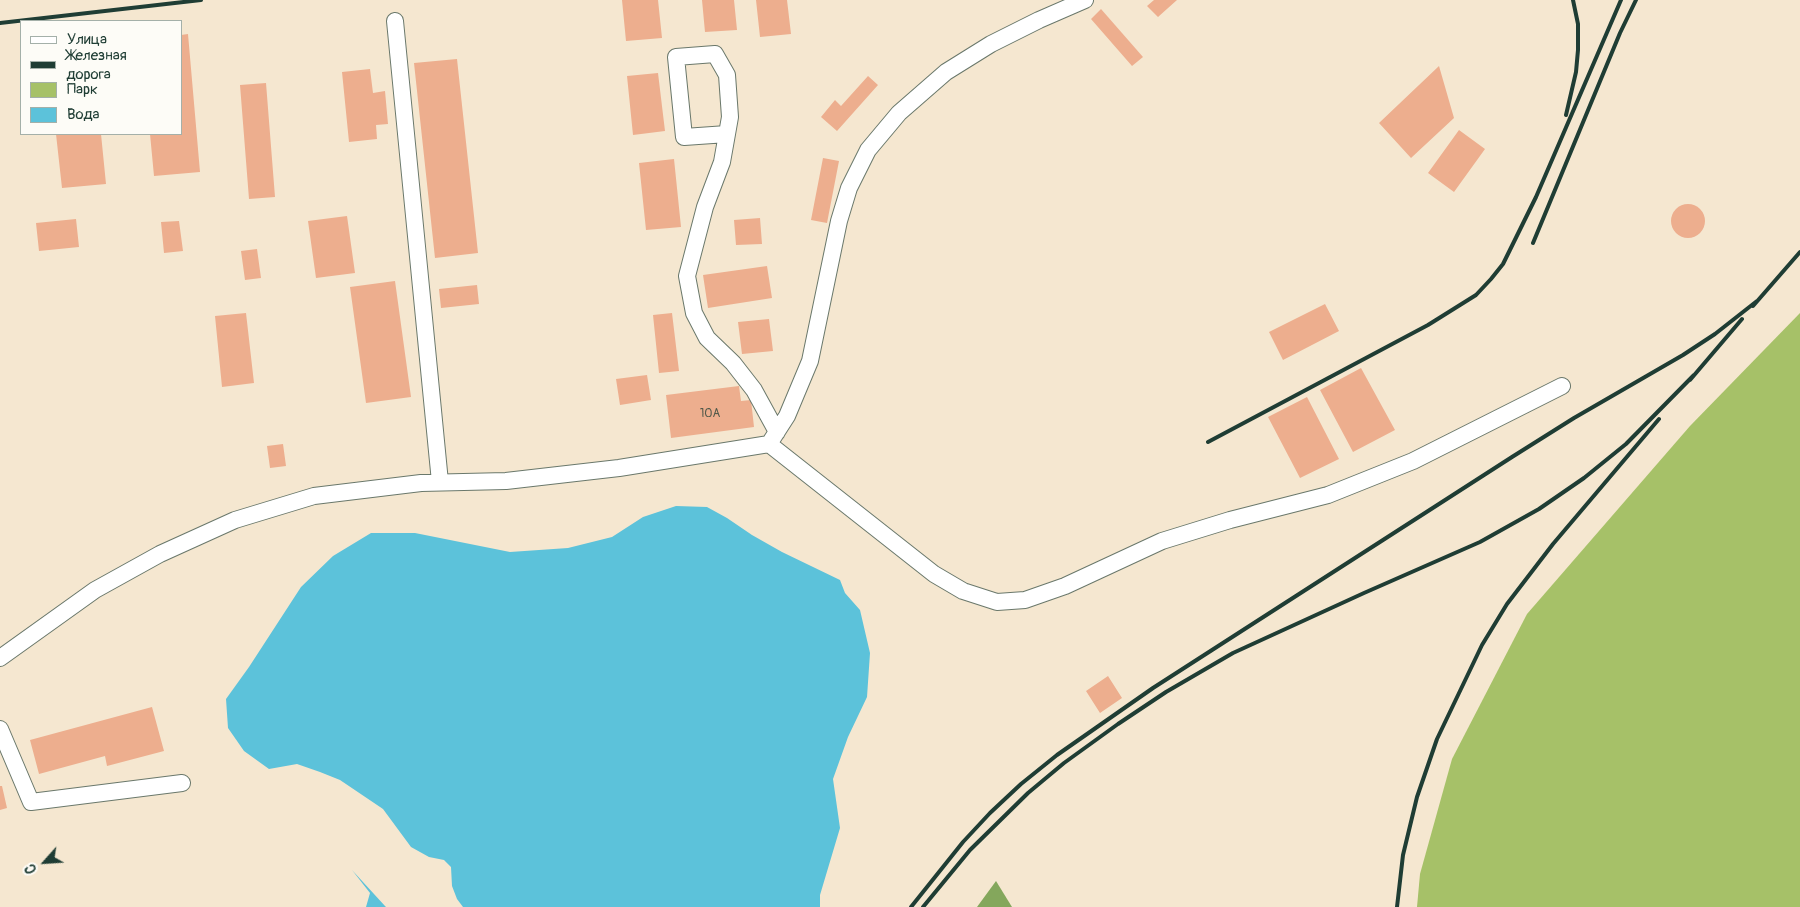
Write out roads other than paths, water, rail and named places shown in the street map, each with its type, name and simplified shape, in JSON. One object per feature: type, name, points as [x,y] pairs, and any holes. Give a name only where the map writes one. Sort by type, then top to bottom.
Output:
[{"type":"street","points":[[0,658],[96,590],[160,554],[235,520],[314,496],[421,482],[506,481],[590,472],[773,438],[787,416],[810,361],[839,221],[857,168],[868,150],[898,113],[946,72],[991,44],[1039,20],[1086,0]]},
{"type":"street","points":[[395,21],[440,482]]},
{"type":"street","points":[[727,134],[684,138],[676,57],[715,54],[727,75],[730,117],[727,134],[722,162],[705,207],[688,276],[694,313],[707,338],[733,363],[754,390],[773,438],[934,574],[964,590],[997,602],[1025,600],[1065,586],[1162,541],[1230,520],[1328,494],[1412,461],[1562,386]]},
{"type":"street","points":[[0,729],[31,802],[182,784]]},
{"type":"water","points":[[676,506],[707,507],[782,552],[840,580],[845,593],[860,610],[870,653],[867,697],[848,737],[833,779],[840,828],[820,895],[820,907],[463,907],[457,899],[452,886],[451,867],[444,860],[429,857],[411,847],[383,809],[340,780],[320,772],[297,764],[269,769],[244,751],[228,728],[226,699],[301,587],[333,556],[371,533],[415,533],[510,552],[568,548],[612,537],[643,517]]},
{"type":"water","points":[[352,870],[386,907],[366,907],[370,893]]},
{"type":"railway","points":[[26,20],[201,0]]},
{"type":"railway","points":[[1566,115],[1576,72],[1578,50],[1578,24],[1573,0]]},
{"type":"railway","points":[[1208,442],[1428,325],[1476,295],[1491,279],[1503,264],[1536,197],[1621,0]]},
{"type":"railway","points":[[1533,243],[1620,33],[1636,0]]},
{"type":"railway","points":[[0,23],[20,21]]},
{"type":"railway","points":[[1753,306],[1800,252]]},
{"type":"railway","points":[[911,907],[963,842],[990,813],[1021,784],[1057,755],[1153,688],[1512,457],[1574,418],[1683,355],[1715,334],[1757,301]]},
{"type":"railway","points":[[1690,380],[1742,319]]},
{"type":"railway","points":[[923,907],[970,850],[1028,793],[1064,763],[1118,724],[1166,692],[1233,653],[1480,542],[1539,509],[1584,478],[1626,444],[1694,375]]},
{"type":"railway","points":[[1397,907],[1403,855],[1417,797],[1437,739],[1482,645],[1507,604],[1553,544],[1659,419]]}]
